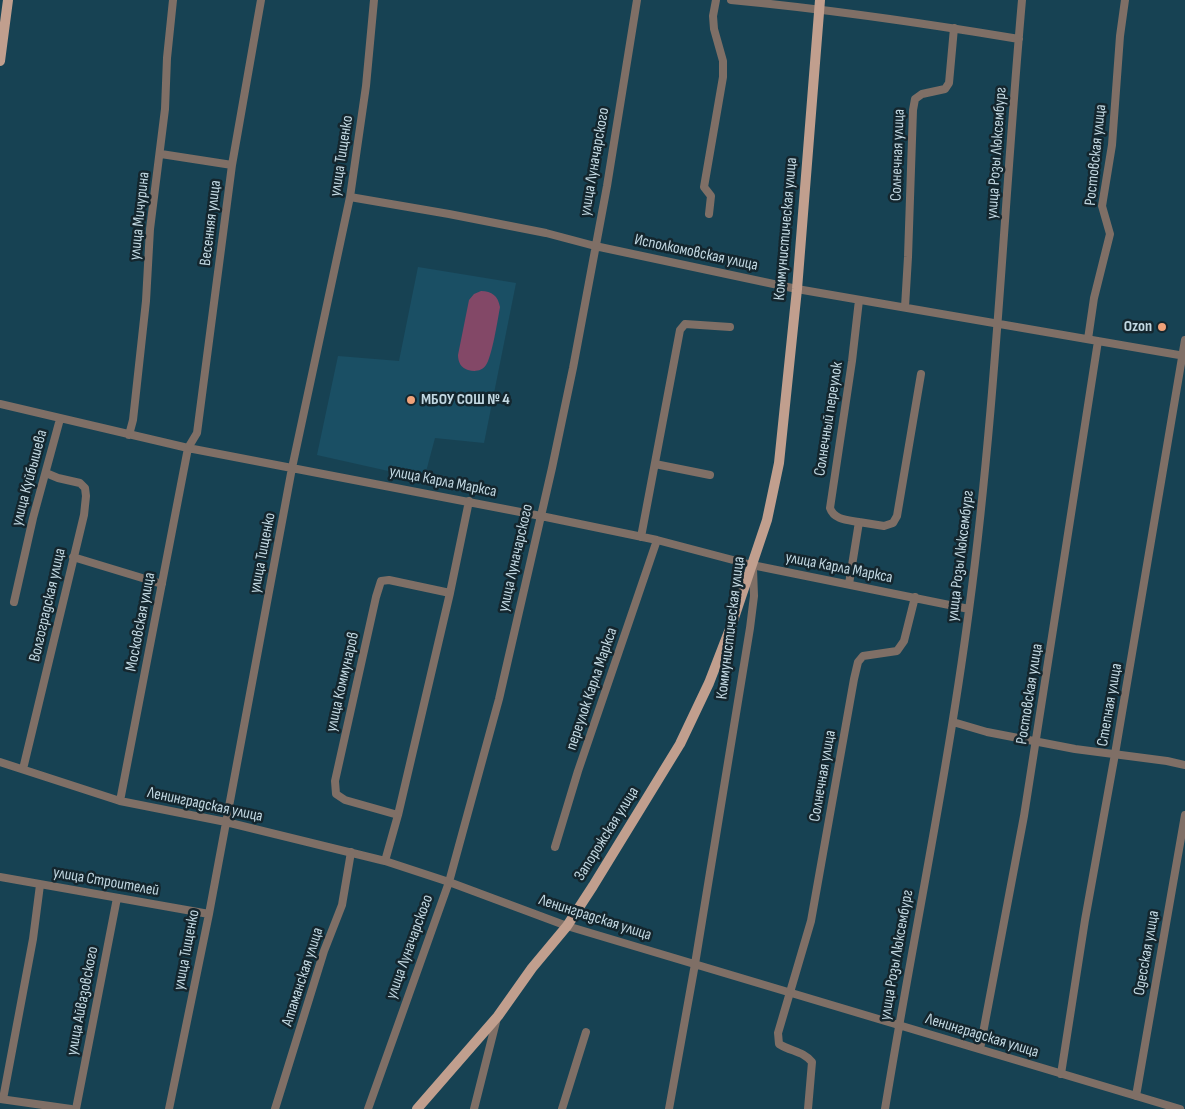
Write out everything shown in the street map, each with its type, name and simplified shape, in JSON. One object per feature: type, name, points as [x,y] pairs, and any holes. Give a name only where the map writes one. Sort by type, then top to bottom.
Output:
[{"type":"main road","points":[[0,62],[8,0]]},
{"type":"main road","name":"Коммунистическая улица","points":[[752,565],[767,520],[780,463],[797,289],[819,5]]},
{"type":"main road","name":"Запорожская улица","points":[[498,1016],[532,968],[567,926],[680,744],[709,683],[752,565]]},
{"type":"main road","points":[[417,1109],[498,1016]]},
{"type":"street","name":"улица Мичурина","points":[[130,434],[144,311],[150,229],[161,154],[173,0]]},
{"type":"street","name":"Весенняя улица","points":[[188,448],[197,434],[232,165],[261,0]]},
{"type":"street","name":"улица Тищенко","points":[[169,1109],[226,822],[292,468],[350,197],[366,86],[374,0]]},
{"type":"street","name":"улица Луначарского","points":[[368,1109],[449,882],[499,699],[573,368],[607,186],[637,0]]},
{"type":"street","points":[[708,214],[711,196],[704,186],[723,78],[723,61],[714,29],[713,16],[716,0]]},
{"type":"street","points":[[732,0],[819,5],[1019,39]]},
{"type":"street","name":"улица Розы Люксембург","points":[[885,1109],[898,1025],[953,722],[969,609],[991,407],[1022,0]]},
{"type":"street","name":"Ростовская улица","points":[[1088,339],[1094,298],[1110,234],[1102,206],[1112,145],[1120,36],[1125,0]]},
{"type":"street","name":"Солнечная улица","points":[[905,307],[913,110],[915,99],[922,94],[945,89],[949,83],[954,28]]},
{"type":"street","points":[[161,154],[232,165]]},
{"type":"street","name":"Исполкомовская улица","points":[[350,197],[546,233],[595,246],[797,289],[1184,356]]},
{"type":"street","name":"Солнечный переулок","points":[[859,300],[830,508],[832,514],[837,517],[859,522]]},
{"type":"street","points":[[641,537],[680,330],[685,324],[730,327]]},
{"type":"street","name":"Степная улица","points":[[1062,1074],[1085,920],[1184,356],[1185,340]]},
{"type":"street","name":"Ростовская улица","points":[[980,1049],[1010,895],[1036,741],[1098,341]]},
{"type":"street","points":[[849,584],[859,522],[884,526],[892,523],[897,516],[920,374]]},
{"type":"street","name":"улица Карла Маркса","points":[[0,404],[188,448],[469,501],[657,540],[752,565],[969,609]]},
{"type":"street","name":"улица Куйбышева","points":[[14,602],[33,518],[60,419]]},
{"type":"street","name":"Московская улица","points":[[120,801],[188,448]]},
{"type":"street","points":[[655,464],[710,475]]},
{"type":"street","name":"Волгоградская улица","points":[[23,769],[84,515],[86,496],[85,488],[80,483],[58,478],[46,472]]},
{"type":"street","points":[[385,861],[398,815],[450,593],[469,501]]},
{"type":"street","name":"переулок Карла Маркса","points":[[555,847],[578,771],[657,540]]},
{"type":"street","points":[[74,557],[162,584]]},
{"type":"street","name":"Коммунистическая улица","points":[[669,1109],[695,964],[750,628],[754,596],[752,565]]},
{"type":"street","name":"улица Коммунаров","points":[[398,815],[345,800],[336,794],[335,788],[376,597],[381,581],[389,580],[450,593]]},
{"type":"street","name":"Солнечная улица","points":[[808,1109],[812,1062],[806,1055],[788,1050],[779,1044],[778,1033],[811,921],[858,662],[863,656],[896,651],[904,641],[915,597]]},
{"type":"street","points":[[953,722],[986,732],[1075,749],[1185,765]]},
{"type":"street","name":"Ленинградская улица","points":[[0,762],[120,801],[226,822],[385,861],[449,882],[567,926],[790,991],[1180,1109]]},
{"type":"street","name":"Одесская улица","points":[[1136,1096],[1185,815]]},
{"type":"street","name":"Атаманская улица","points":[[275,1109],[324,951],[342,906],[352,852]]},
{"type":"street","name":"улица Строителей","points":[[0,877],[208,914]]},
{"type":"street","points":[[40,885],[32,939],[2,1099],[71,1109]]},
{"type":"street","name":"улица Айвазовского","points":[[76,1109],[118,898]]},
{"type":"street","name":"Запорожская улица","points":[[474,1109],[498,1016]]},
{"type":"street","points":[[562,1109],[586,1032]]},
{"type":"shaded area","name":"МБОУ СОШ № 4","points":[[418,267],[516,283],[484,443],[435,438],[424,479],[317,455],[338,356],[399,361]]},
{"type":"shaded area","points":[[481,291],[494,295],[500,307],[488,361],[482,369],[473,371],[462,366],[458,355],[469,300],[474,294]]},
{"type":"place","name":"Ozon","points":[[1162,327]]},
{"type":"place","name":"МБОУ СОШ № 4","points":[[411,400]]}]
